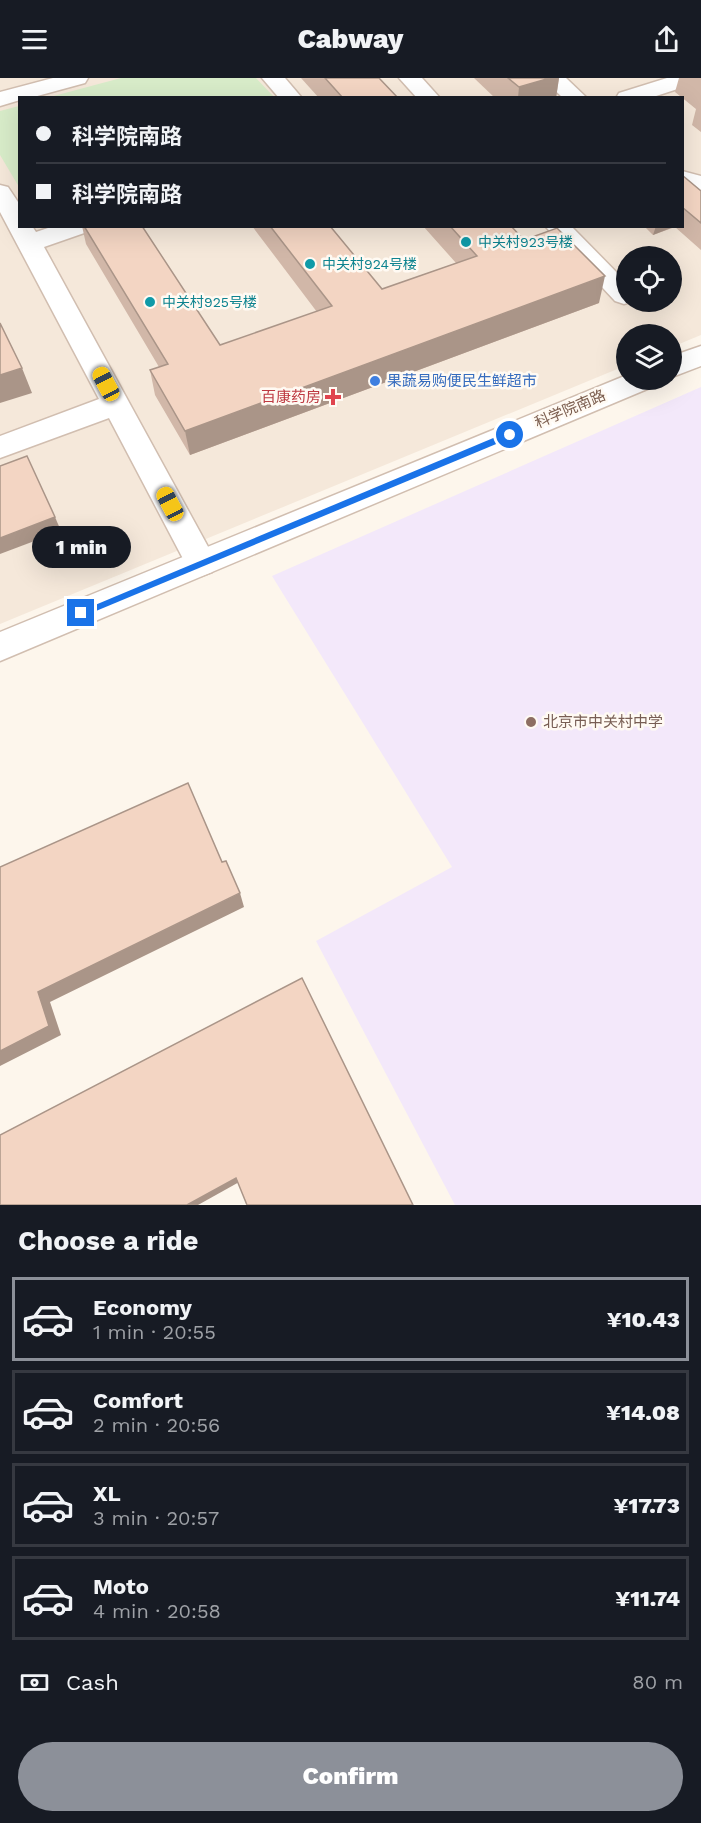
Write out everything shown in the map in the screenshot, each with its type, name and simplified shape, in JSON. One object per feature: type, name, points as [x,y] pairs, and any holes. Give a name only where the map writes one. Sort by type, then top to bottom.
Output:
[{"type":"street","points":[[0,99],[77,78]]},
{"type":"street","points":[[273,78],[289,96]]},
{"type":"street","points":[[410,78],[427,96]]},
{"type":"street","points":[[553,78],[574,96]]},
{"type":"street","points":[[633,96],[688,78]]},
{"type":"street","points":[[684,179],[701,183]]},
{"type":"street","points":[[0,192],[18,223]]},
{"type":"street","points":[[62,228],[23,232],[201,563]]},
{"type":"street","points":[[559,228],[616,288]]},
{"type":"street","points":[[682,363],[701,355]]},
{"type":"street","name":"科学院南路","points":[[0,647],[618,390]]},
{"type":"street","points":[[0,447],[116,404]]},
{"type":"shaded area","points":[[0,78],[701,78],[701,335],[682,343],[682,324],[616,324],[616,370],[0,624]]},
{"type":"shaded area","name":"北京市中关村中学","points":[[701,387],[701,1205],[455,1205],[316,941],[452,867],[272,576]]},
{"type":"green space","points":[[121,78],[256,78],[273,96],[54,96]]},
{"type":"green space","points":[[18,106],[18,185],[0,155],[0,111]]},
{"type":"building","points":[[325,78],[379,78],[396,96],[341,96]]},
{"type":"building","points":[[508,78],[550,78],[519,87]]},
{"type":"building","points":[[684,177],[701,191],[701,223],[684,209]]},
{"type":"building","points":[[85,228],[143,228],[220,345],[332,306],[272,228],[332,228],[382,289],[477,256],[452,228],[513,228],[524,240],[557,228],[605,276],[185,431],[150,370],[168,364]]},
{"type":"building","points":[[0,323],[22,368],[0,375]]},
{"type":"building","points":[[27,456],[55,517],[0,538],[0,466]]},
{"type":"building","points":[[188,783],[222,862],[226,861],[240,893],[38,992],[49,1026],[0,1051],[0,867]]},
{"type":"building","points":[[302,978],[413,1205],[247,1205],[236,1178],[187,1205],[0,1205],[0,1135]]},
{"type":"place","name":"中关村923号楼","points":[[466,242]]},
{"type":"place","name":"中关村924号楼","points":[[310,264]]},
{"type":"place","name":"中关村925号楼","points":[[150,302]]},
{"type":"place","name":"果蔬易购便民生鲜超市","points":[[375,381]]},
{"type":"place","name":"百康药房","points":[[333,397]]},
{"type":"place","name":"北京市中关村中学","points":[[531,722]]},
{"type":"route","points":[[81,613],[510,435]]}]
